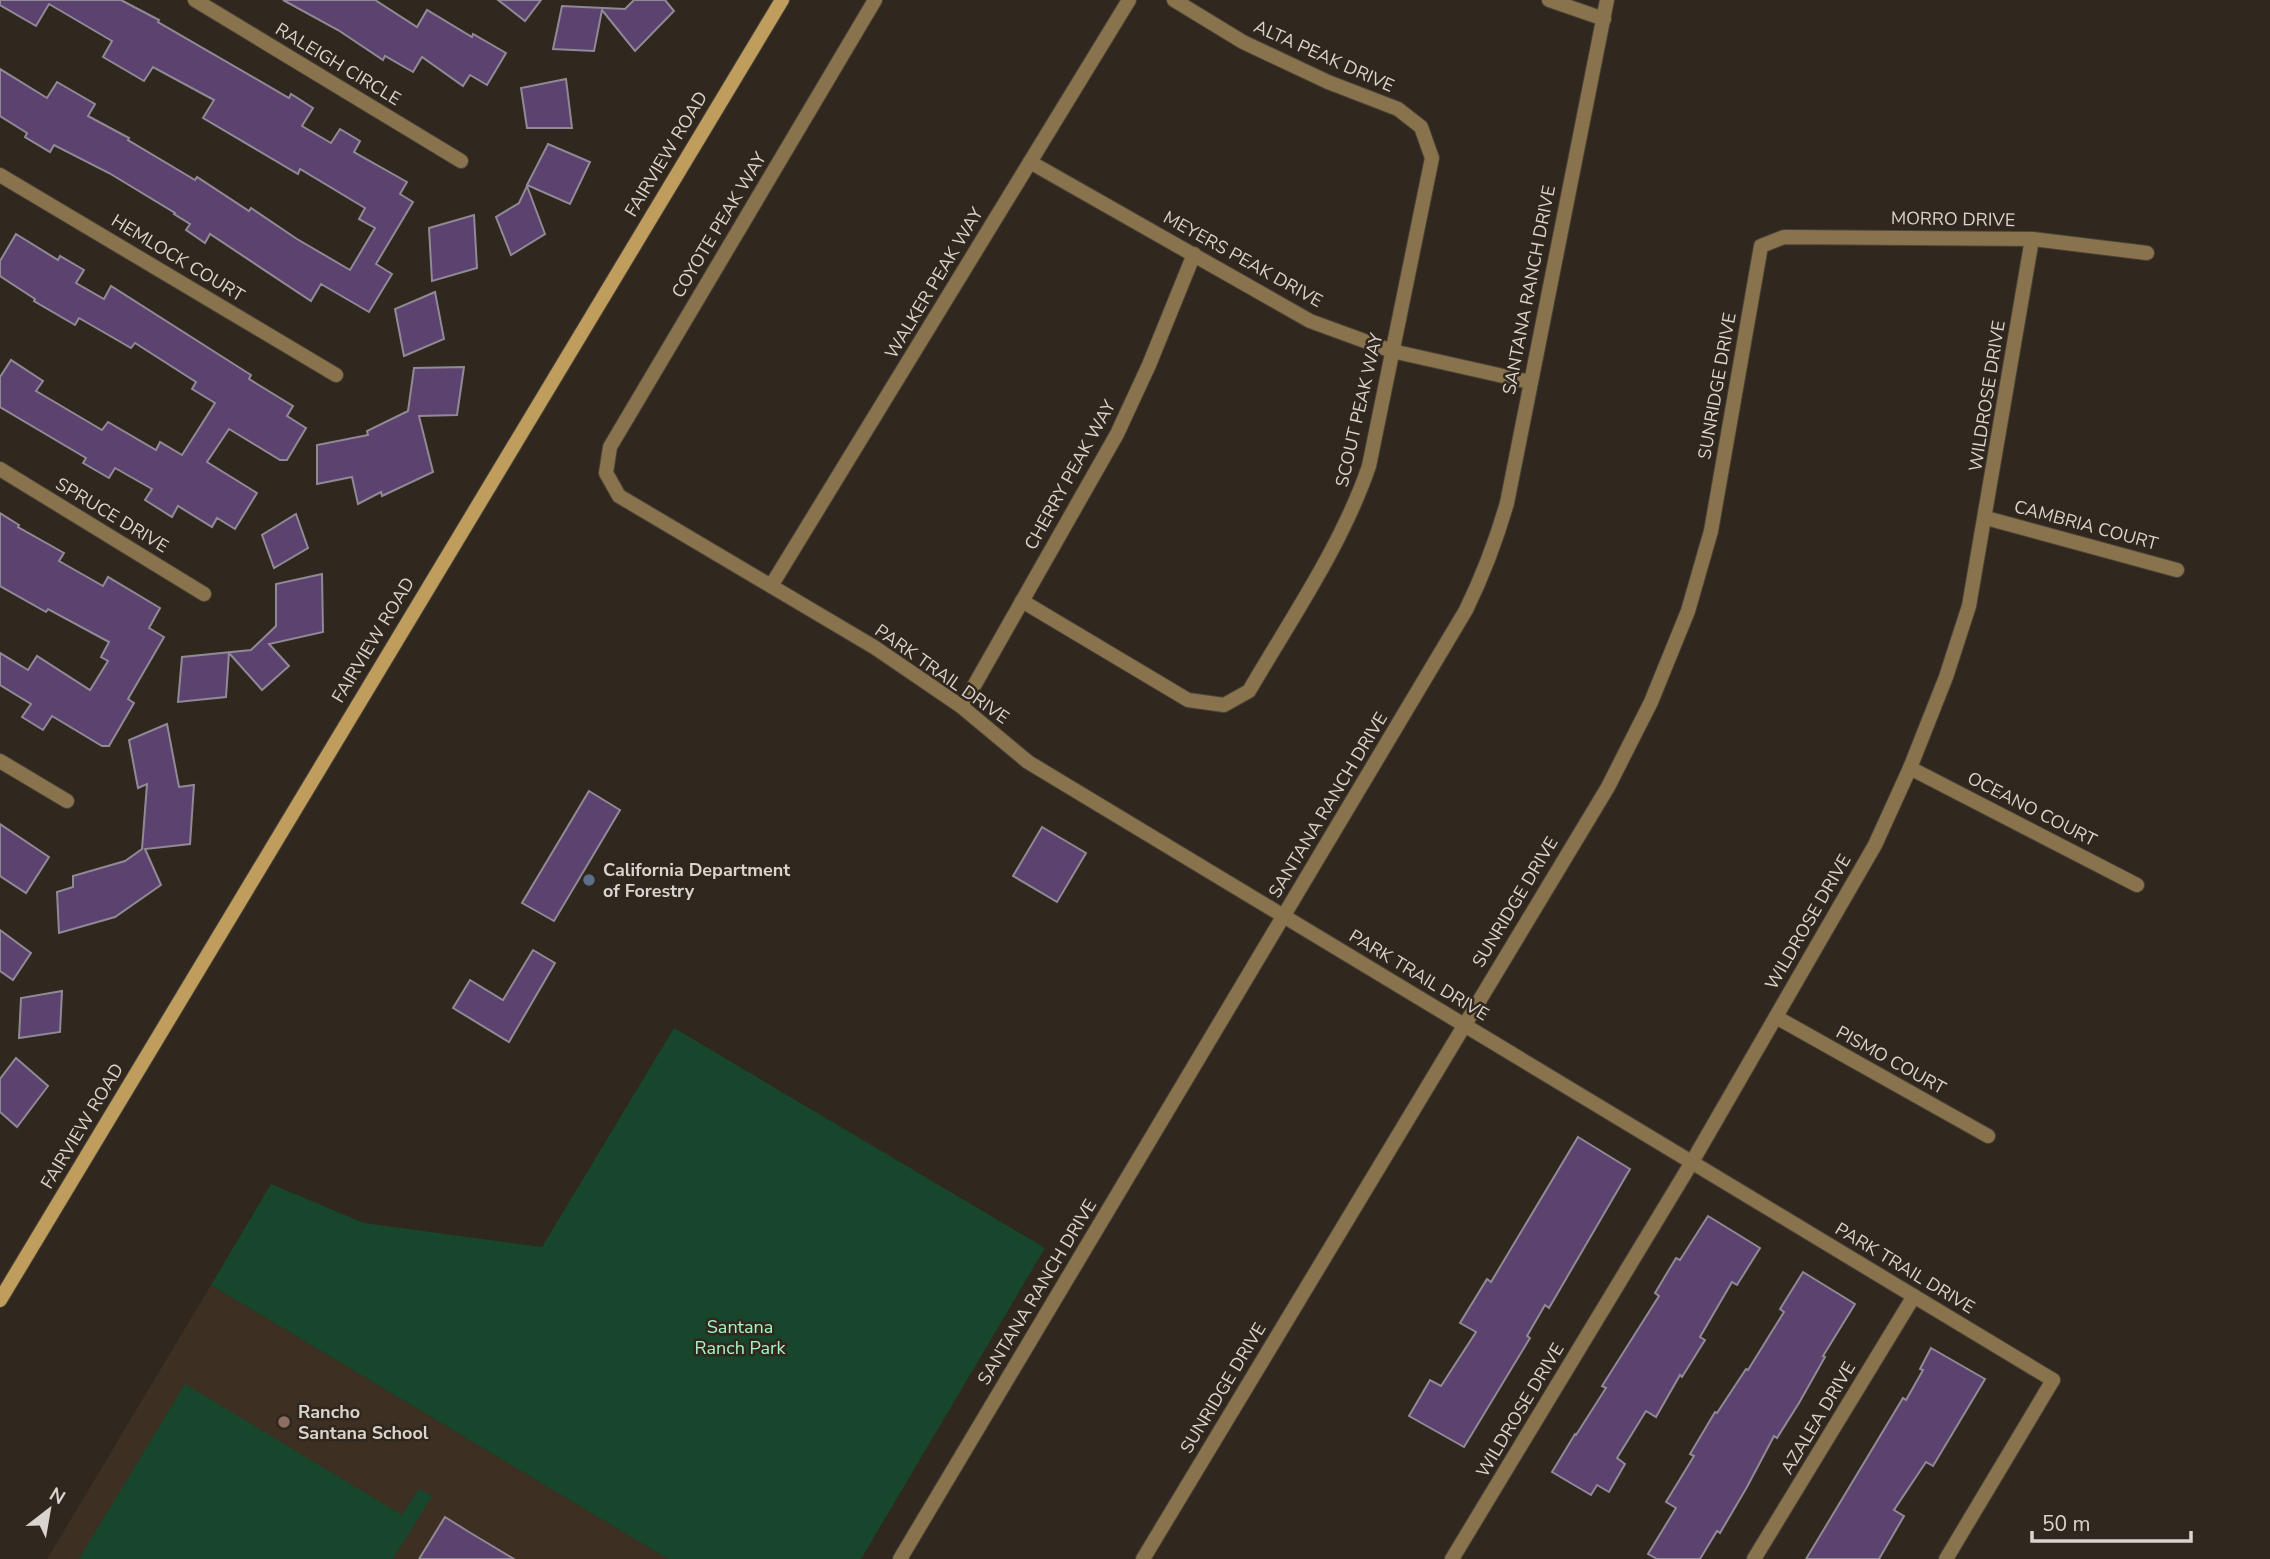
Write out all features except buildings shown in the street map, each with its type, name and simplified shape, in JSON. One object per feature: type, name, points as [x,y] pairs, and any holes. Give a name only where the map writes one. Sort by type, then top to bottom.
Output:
[{"type":"main road","name":"FAIRVIEW ROAD","points":[[0,1300],[782,0]]},
{"type":"street","name":"RALEIGH CIRCLE","points":[[195,0],[461,161]]},
{"type":"street","name":"COYOTE PEAK WAY","points":[[606,473],[610,447],[875,0]]},
{"type":"street","name":"WALKER PEAK WAY","points":[[771,586],[1129,0]]},
{"type":"street","name":"ALTA PEAK DRIVE","points":[[1174,0],[1243,42],[1328,82],[1398,109],[1421,127]]},
{"type":"street","points":[[1549,0],[1604,19]]},
{"type":"street","name":"SANTANA RANCH DRIVE","points":[[900,1559],[1285,916],[1480,582],[1496,543],[1507,503],[1607,0]]},
{"type":"street","name":"SCOUT PEAK WAY","points":[[1022,601],[1188,700],[1224,705],[1249,691],[1357,501],[1369,466],[1433,158],[1421,127]]},
{"type":"street","name":"MEYERS PEAK DRIVE","points":[[1030,162],[1310,321],[1392,351],[1530,382]]},
{"type":"street","name":"HEMLOCK COURT","points":[[0,174],[336,375]]},
{"type":"street","name":"MORRO DRIVE","points":[[1761,246],[1784,237],[2032,239],[2147,253]]},
{"type":"street","name":"WILDROSE DRIVE","points":[[1452,1559],[1692,1162],[1776,1017],[1875,845],[1910,768],[1946,677],[1969,606],[2032,239]]},
{"type":"street","name":"SUNRIDGE DRIVE","points":[[1143,1559],[1608,787],[1651,702],[1688,611],[1712,531],[1761,246]]},
{"type":"street","name":"CHERRY PEAK WAY","points":[[962,707],[1116,434],[1149,365],[1194,254]]},
{"type":"street","name":"SPRUCE DRIVE","points":[[0,469],[204,594]]},
{"type":"street","name":"PARK TRAIL DRIVE","points":[[606,473],[619,496],[874,647],[962,707],[1028,762],[2053,1380],[1946,1559]]},
{"type":"street","name":"CAMBRIA COURT","points":[[1986,518],[2177,570]]},
{"type":"street","points":[[0,761],[67,801]]},
{"type":"street","name":"OCEANO COURT","points":[[1910,768],[2137,885]]},
{"type":"street","name":"PISMO COURT","points":[[1776,1017],[1988,1136]]},
{"type":"street","name":"AZALEA DRIVE","points":[[1755,1559],[1914,1296]]},
{"type":"shaded area","name":"Rancho Santana School","points":[[211,1285],[668,1559],[47,1559]]},
{"type":"green space","name":"Santana Ranch Park","points":[[674,1028],[1045,1248],[861,1559],[668,1559],[211,1285],[271,1184],[364,1223],[542,1247]]},
{"type":"green space","points":[[185,1384],[402,1515],[419,1489],[432,1496],[393,1559],[79,1559]]},
{"type":"place","name":"California Department of Forestry","points":[[589,880]]},
{"type":"place","name":"Rancho Santana School","points":[[284,1422]]}]
